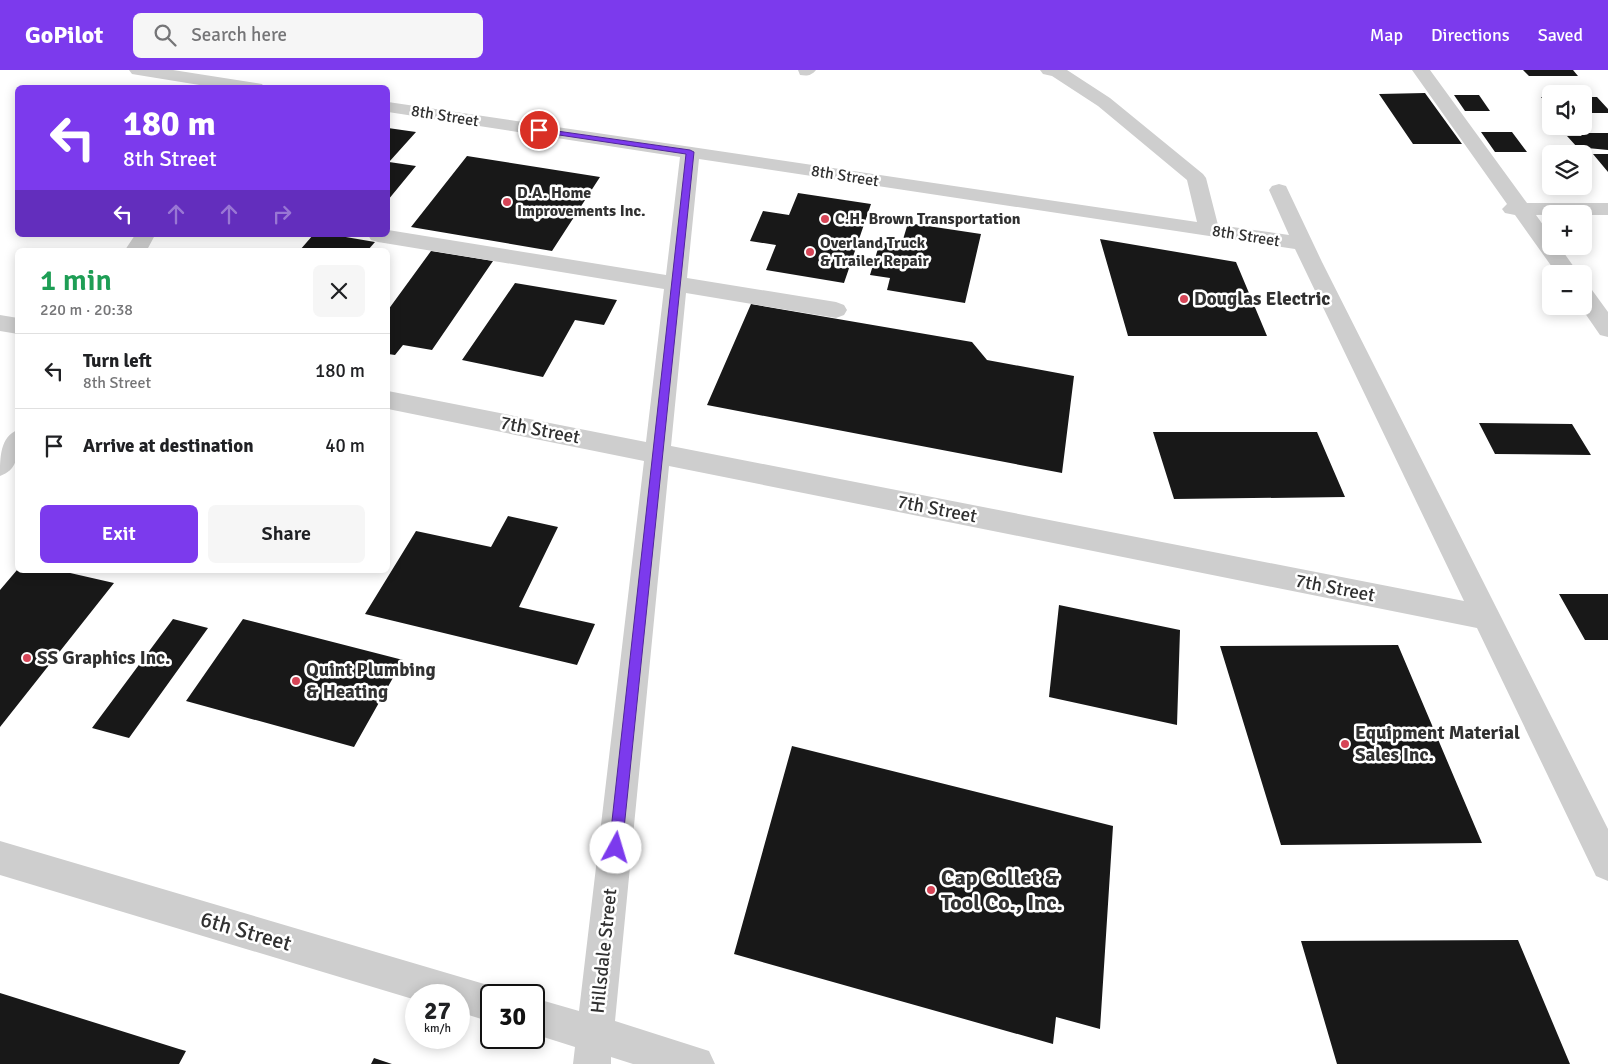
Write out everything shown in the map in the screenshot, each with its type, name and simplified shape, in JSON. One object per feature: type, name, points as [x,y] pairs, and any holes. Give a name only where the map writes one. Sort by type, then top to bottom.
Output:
[{"type":"street","points":[[138,70],[231,85]]},
{"type":"street","points":[[1049,70],[1058,72],[1104,102],[1196,178],[1209,230]]},
{"type":"street","points":[[1421,70],[1517,209],[1561,265]]},
{"type":"street","name":"8th Street","points":[[390,107],[1303,244]]},
{"type":"street","name":"Hillsdale Street","points":[[594,1049],[690,152]]},
{"type":"street","points":[[1279,190],[1303,244],[1608,864]]},
{"type":"street","points":[[1517,209],[1608,209]]},
{"type":"street","points":[[137,248],[144,237]]},
{"type":"street","points":[[390,237],[836,310]]},
{"type":"street","points":[[1592,306],[1608,329]]},
{"type":"street","points":[[0,323],[15,326]]},
{"type":"street","name":"7th Street","points":[[390,400],[1487,618]]},
{"type":"street","points":[[0,466],[15,444]]},
{"type":"street","name":"6th Street","points":[[0,858],[480,1001]]},
{"type":"street","points":[[545,1022],[594,1049],[696,1064]]},
{"type":"building","points":[[1523,70],[1573,70],[1578,76],[1529,76]]},
{"type":"building","points":[[1425,93],[1462,144],[1413,144],[1379,94]]},
{"type":"building","points":[[1454,95],[1479,95],[1490,111],[1465,111]]},
{"type":"building","points":[[1592,97],[1597,97],[1608,109],[1608,113],[1592,113]]},
{"type":"building","points":[[390,128],[416,132],[390,161]]},
{"type":"building","points":[[1481,132],[1512,132],[1527,152],[1495,152]]},
{"type":"building","points":[[1592,133],[1608,133],[1608,150],[1592,148],[1592,145],[1575,145],[1567,136],[1592,135]]},
{"type":"building","points":[[1593,154],[1608,154],[1608,172]]},
{"type":"building","name":"D.A. Home Improvements Inc.","points":[[467,156],[600,177],[552,251],[411,227]]},
{"type":"building","points":[[390,162],[416,166],[390,198]]},
{"type":"building","points":[[798,193],[871,204],[844,283],[766,270],[776,245],[750,241],[763,211],[789,215]]},
{"type":"building","points":[[908,223],[981,234],[965,303],[887,290],[890,278],[870,275],[880,242],[901,246]]},
{"type":"building","points":[[311,237],[346,237],[375,242],[370,248],[302,248]]},
{"type":"building","name":"Douglas Electric","points":[[1100,239],[1236,262],[1267,336],[1128,336]]},
{"type":"building","points":[[431,251],[493,261],[432,350],[403,345],[395,355],[390,354],[390,307]]},
{"type":"building","points":[[515,283],[617,300],[604,325],[575,320],[543,377],[462,360]]},
{"type":"building","points":[[751,304],[972,342],[987,360],[1074,376],[1062,473],[707,405]]},
{"type":"building","points":[[1479,423],[1572,424],[1591,455],[1495,454]]},
{"type":"building","points":[[1153,432],[1317,432],[1345,497],[1174,499]]},
{"type":"building","points":[[508,516],[558,527],[519,607],[595,624],[577,665],[365,614],[416,531],[491,547]]},
{"type":"building","name":"SS Graphics Inc.","points":[[15,572],[70,573],[114,583],[0,727],[0,590]]},
{"type":"building","points":[[1559,594],[1608,594],[1608,640],[1585,640]]},
{"type":"building","points":[[1059,605],[1180,630],[1177,725],[1049,697]]},
{"type":"building","points":[[173,619],[208,628],[129,738],[92,728]]},
{"type":"building","name":"Quint Plumbing & Heating","points":[[243,619],[403,660],[354,747],[186,701]]},
{"type":"building","name":"Equipment Material Sales Inc.","points":[[1398,645],[1482,843],[1281,845],[1220,646]]},
{"type":"building","name":"Cap Collet & Tool Co., Inc.","points":[[792,746],[1113,826],[1100,1029],[1056,1017],[1053,1044],[734,954]]},
{"type":"building","points":[[1518,940],[1570,1064],[1337,1064],[1301,941]]},
{"type":"building","points":[[0,993],[186,1051],[179,1064],[0,1064]]},
{"type":"building","points":[[374,1058],[392,1064],[371,1064]]},
{"type":"place","name":"D.A. Home Improvements Inc.","points":[[507,202]]},
{"type":"place","name":"C.H. Brown Transportation","points":[[825,219]]},
{"type":"place","name":"Overland Truck & Trailer Repair","points":[[810,252]]},
{"type":"place","name":"Douglas Electric","points":[[1184,299]]},
{"type":"place","name":"SS Graphics Inc.","points":[[27,658]]},
{"type":"place","name":"Quint Plumbing & Heating","points":[[296,681]]},
{"type":"place","name":"Equipment Material Sales Inc.","points":[[1345,744]]},
{"type":"place","name":"Cap Collet & Tool Co., Inc.","points":[[931,890]]},
{"type":"route","points":[[539,130],[690,152],[616,848]]}]
